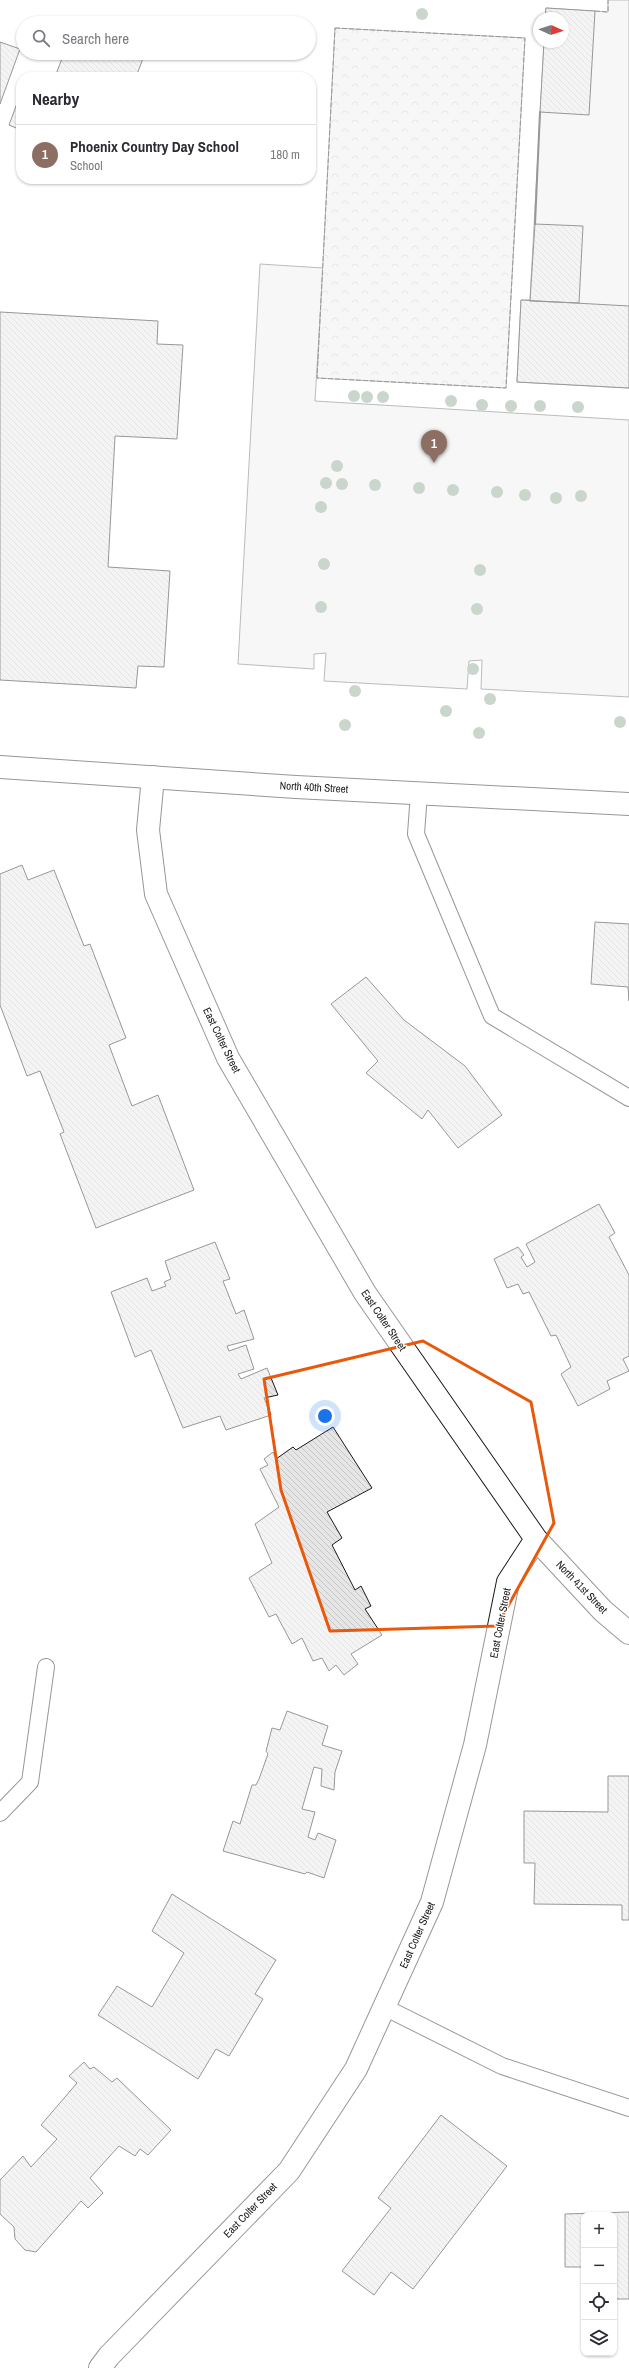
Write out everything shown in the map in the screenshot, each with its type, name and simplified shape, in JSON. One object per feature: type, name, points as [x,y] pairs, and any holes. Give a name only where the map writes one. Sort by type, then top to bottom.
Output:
[{"type":"street","name":"North 40th Street","points":[[0,767],[418,793],[629,804]]},
{"type":"street","name":"East Colter Street","points":[[100,2368],[108,2356],[289,2171],[356,2069],[432,1902],[476,1745],[508,1582],[536,1539],[365,1293],[228,1058],[156,894],[148,830],[153,777]]},
{"type":"street","name":"North 41st Street","points":[[536,1539],[603,1611],[629,1633]]},
{"type":"lane","points":[[418,793],[416,834],[492,1016],[629,1098]]},
{"type":"lane","points":[[0,1813],[30,1782],[46,1667]]},
{"type":"lane","points":[[384,2007],[502,2066],[629,2108]]},
{"type":"highlighted area","points":[[423,1341],[531,1402],[554,1523],[497,1626],[330,1631],[281,1490],[264,1379]]},
{"type":"shaded area","points":[[608,0],[629,0],[629,388],[517,382],[521,300],[530,300],[544,48],[569,48],[569,12],[546,12],[546,8],[608,12]]},
{"type":"shaded area","points":[[260,264],[323,268],[315,401],[629,420],[629,697],[481,689],[482,660],[469,661],[467,689],[324,681],[326,653],[314,654],[314,669],[238,664]]},
{"type":"green space","points":[[335,28],[525,38],[506,388],[317,378]]},
{"type":"building","points":[[546,8],[595,11],[589,115],[540,112],[544,48],[569,48],[569,12],[546,12]]},
{"type":"building","points":[[0,42],[16,48],[16,60],[0,104]]},
{"type":"building","points":[[61,60],[142,60],[138,72],[57,72]]},
{"type":"building","points":[[16,106],[16,128],[9,125]]},
{"type":"building","points":[[535,224],[583,226],[579,303],[530,301]]},
{"type":"building","points":[[521,300],[629,306],[629,388],[517,382]]},
{"type":"building","points":[[0,312],[158,321],[157,344],[183,345],[177,439],[115,436],[108,567],[170,571],[164,667],[138,666],[136,688],[0,680]]},
{"type":"building","points":[[22,865],[28,880],[54,870],[84,946],[90,944],[126,1038],[109,1045],[132,1106],[158,1095],[194,1190],[96,1228],[60,1134],[64,1132],[40,1071],[27,1076],[0,1005],[0,874]]},
{"type":"building","points":[[595,922],[629,924],[629,1001],[628,987],[591,984]]},
{"type":"building","points":[[366,977],[404,1020],[465,1066],[502,1115],[458,1148],[428,1110],[422,1119],[366,1073],[378,1061],[331,1004]]},
{"type":"building","points":[[599,1204],[615,1233],[609,1237],[629,1275],[629,1356],[623,1359],[629,1371],[607,1381],[610,1389],[578,1406],[561,1374],[571,1367],[556,1335],[551,1336],[529,1292],[523,1294],[518,1284],[507,1288],[494,1259],[518,1247],[524,1255],[521,1257],[527,1267],[535,1262],[526,1244]]},
{"type":"building","points":[[215,1242],[230,1279],[223,1281],[236,1314],[244,1310],[254,1339],[227,1346],[229,1351],[246,1345],[254,1369],[238,1374],[241,1379],[267,1368],[278,1395],[264,1398],[271,1415],[226,1430],[220,1416],[183,1428],[151,1350],[135,1357],[111,1292],[147,1278],[152,1291],[166,1286],[164,1282],[171,1279],[165,1261]]},
{"type":"building","points":[[333,1427],[372,1488],[327,1512],[342,1538],[332,1545],[355,1590],[361,1586],[371,1606],[365,1609],[382,1635],[351,1654],[358,1664],[344,1675],[336,1665],[329,1671],[322,1658],[313,1661],[302,1638],[292,1644],[276,1614],[269,1617],[249,1578],[272,1563],[255,1524],[279,1507],[260,1469],[268,1465],[264,1459],[273,1452],[276,1459],[293,1447],[296,1450]]},
{"type":"building","points":[[287,1711],[328,1726],[322,1745],[342,1751],[335,1772],[334,1790],[321,1786],[322,1769],[314,1767],[302,1809],[315,1812],[308,1837],[315,1840],[318,1833],[336,1840],[324,1878],[307,1872],[305,1874],[223,1851],[233,1821],[240,1824],[252,1785],[256,1785],[259,1779],[268,1754],[266,1751],[272,1728],[280,1730]]},
{"type":"building","points":[[608,1776],[629,1776],[629,1920],[622,1920],[622,1905],[534,1904],[535,1863],[524,1863],[524,1811],[608,1812]]},
{"type":"building","points":[[172,1894],[276,1960],[255,1994],[263,1999],[229,2056],[216,2049],[198,2079],[98,2015],[117,1986],[152,2007],[184,1953],[152,1931]]},
{"type":"building","points":[[84,2062],[90,2069],[94,2067],[112,2082],[117,2078],[171,2130],[148,2155],[140,2149],[135,2156],[119,2146],[90,2178],[103,2193],[88,2208],[81,2201],[36,2252],[25,2250],[15,2239],[14,2227],[0,2214],[0,2180],[23,2156],[31,2167],[57,2139],[41,2125],[77,2083],[69,2076]]},
{"type":"building","points":[[441,2115],[507,2166],[413,2289],[391,2272],[374,2295],[342,2271],[391,2208],[378,2198]]},
{"type":"building","points":[[617,2212],[629,2212],[629,2299],[617,2299]]},
{"type":"building","points":[[565,2214],[581,2214],[581,2267],[565,2267]]},
{"type":"fence","points":[[595,11],[608,12],[608,0]]},
{"type":"fence","points":[[335,28],[525,38],[506,388],[317,378],[335,28]]},
{"type":"wall","points":[[535,224],[540,112]]},
{"type":"place","name":"Phoenix Country Day School","points":[[434,463]]}]
